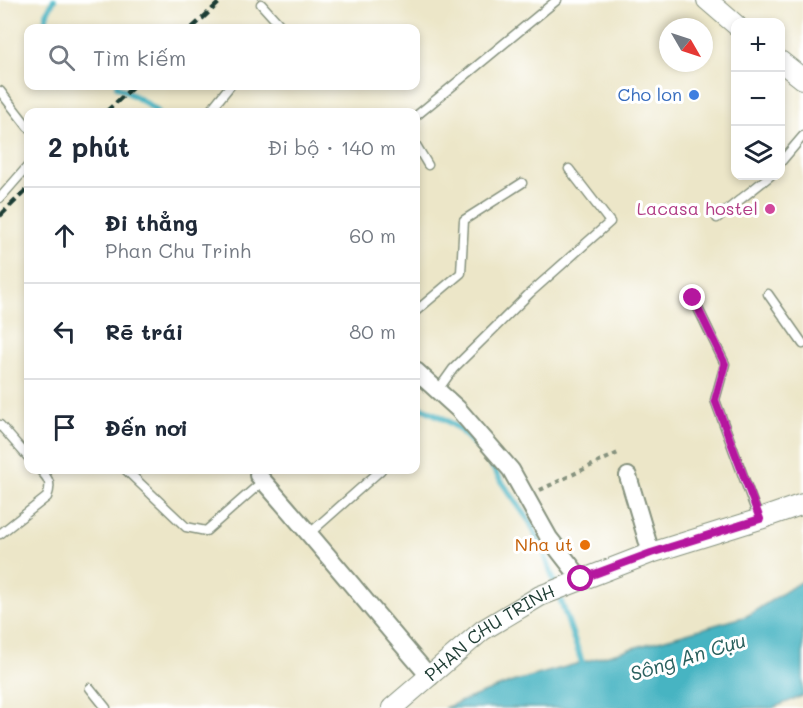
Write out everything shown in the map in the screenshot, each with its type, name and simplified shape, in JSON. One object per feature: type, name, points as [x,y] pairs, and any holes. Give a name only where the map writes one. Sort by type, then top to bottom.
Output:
[{"type":"street","points":[[707,0],[731,21]]},
{"type":"street","points":[[785,65],[803,78]]},
{"type":"street","points":[[420,374],[458,409],[511,470],[549,538],[577,580]]},
{"type":"street","points":[[261,475],[353,589],[430,677]]},
{"type":"street","points":[[628,476],[651,553]]},
{"type":"street","name":"PHAN CHU TRINH","points":[[392,708],[483,630],[540,596],[651,553],[803,504]]},
{"type":"lane","points":[[420,113],[557,0]]},
{"type":"lane","points":[[261,4],[279,24]]},
{"type":"lane","points":[[211,108],[227,90]]},
{"type":"lane","points":[[0,92],[24,123]]},
{"type":"lane","points":[[785,157],[803,136]]},
{"type":"lane","points":[[420,152],[428,165]]},
{"type":"lane","points":[[438,390],[453,369],[530,292],[610,222],[569,169]]},
{"type":"lane","points":[[0,198],[24,171]]},
{"type":"lane","points":[[717,218],[765,180]]},
{"type":"lane","points":[[420,308],[461,273],[464,220],[522,183]]},
{"type":"lane","points":[[768,294],[803,344]]},
{"type":"lane","points":[[693,298],[725,364],[715,400],[760,519]]},
{"type":"lane","points":[[0,425],[24,452]]},
{"type":"lane","points":[[0,534],[47,497],[50,489],[49,480],[44,474]]},
{"type":"lane","points":[[130,474],[186,527],[206,531],[261,475]]},
{"type":"lane","points":[[310,533],[376,474]]},
{"type":"lane","points":[[90,688],[106,708]]},
{"type":"path","points":[[527,497],[618,453]]},
{"type":"water","name":"Sông An Cựu","points":[[803,580],[803,696],[772,708],[444,708],[512,682],[747,616]]},
{"type":"waterway","points":[[46,24],[48,10],[54,0]]},
{"type":"waterway","points":[[124,90],[152,108]]},
{"type":"waterway","points":[[420,407],[458,428],[484,453],[530,522],[545,555],[585,671]]},
{"type":"railway","points":[[196,24],[222,0]]},
{"type":"railway","points":[[110,108],[130,90]]},
{"type":"railway","points":[[0,216],[24,192]]},
{"type":"place","name":"Cho lon","points":[[694,95]]},
{"type":"place","name":"Lacasa hostel","points":[[770,209]]},
{"type":"place","name":"Nha ut","points":[[585,545]]},
{"type":"route","points":[[581,579],[651,553],[760,519],[715,400],[725,364],[693,298]]}]
